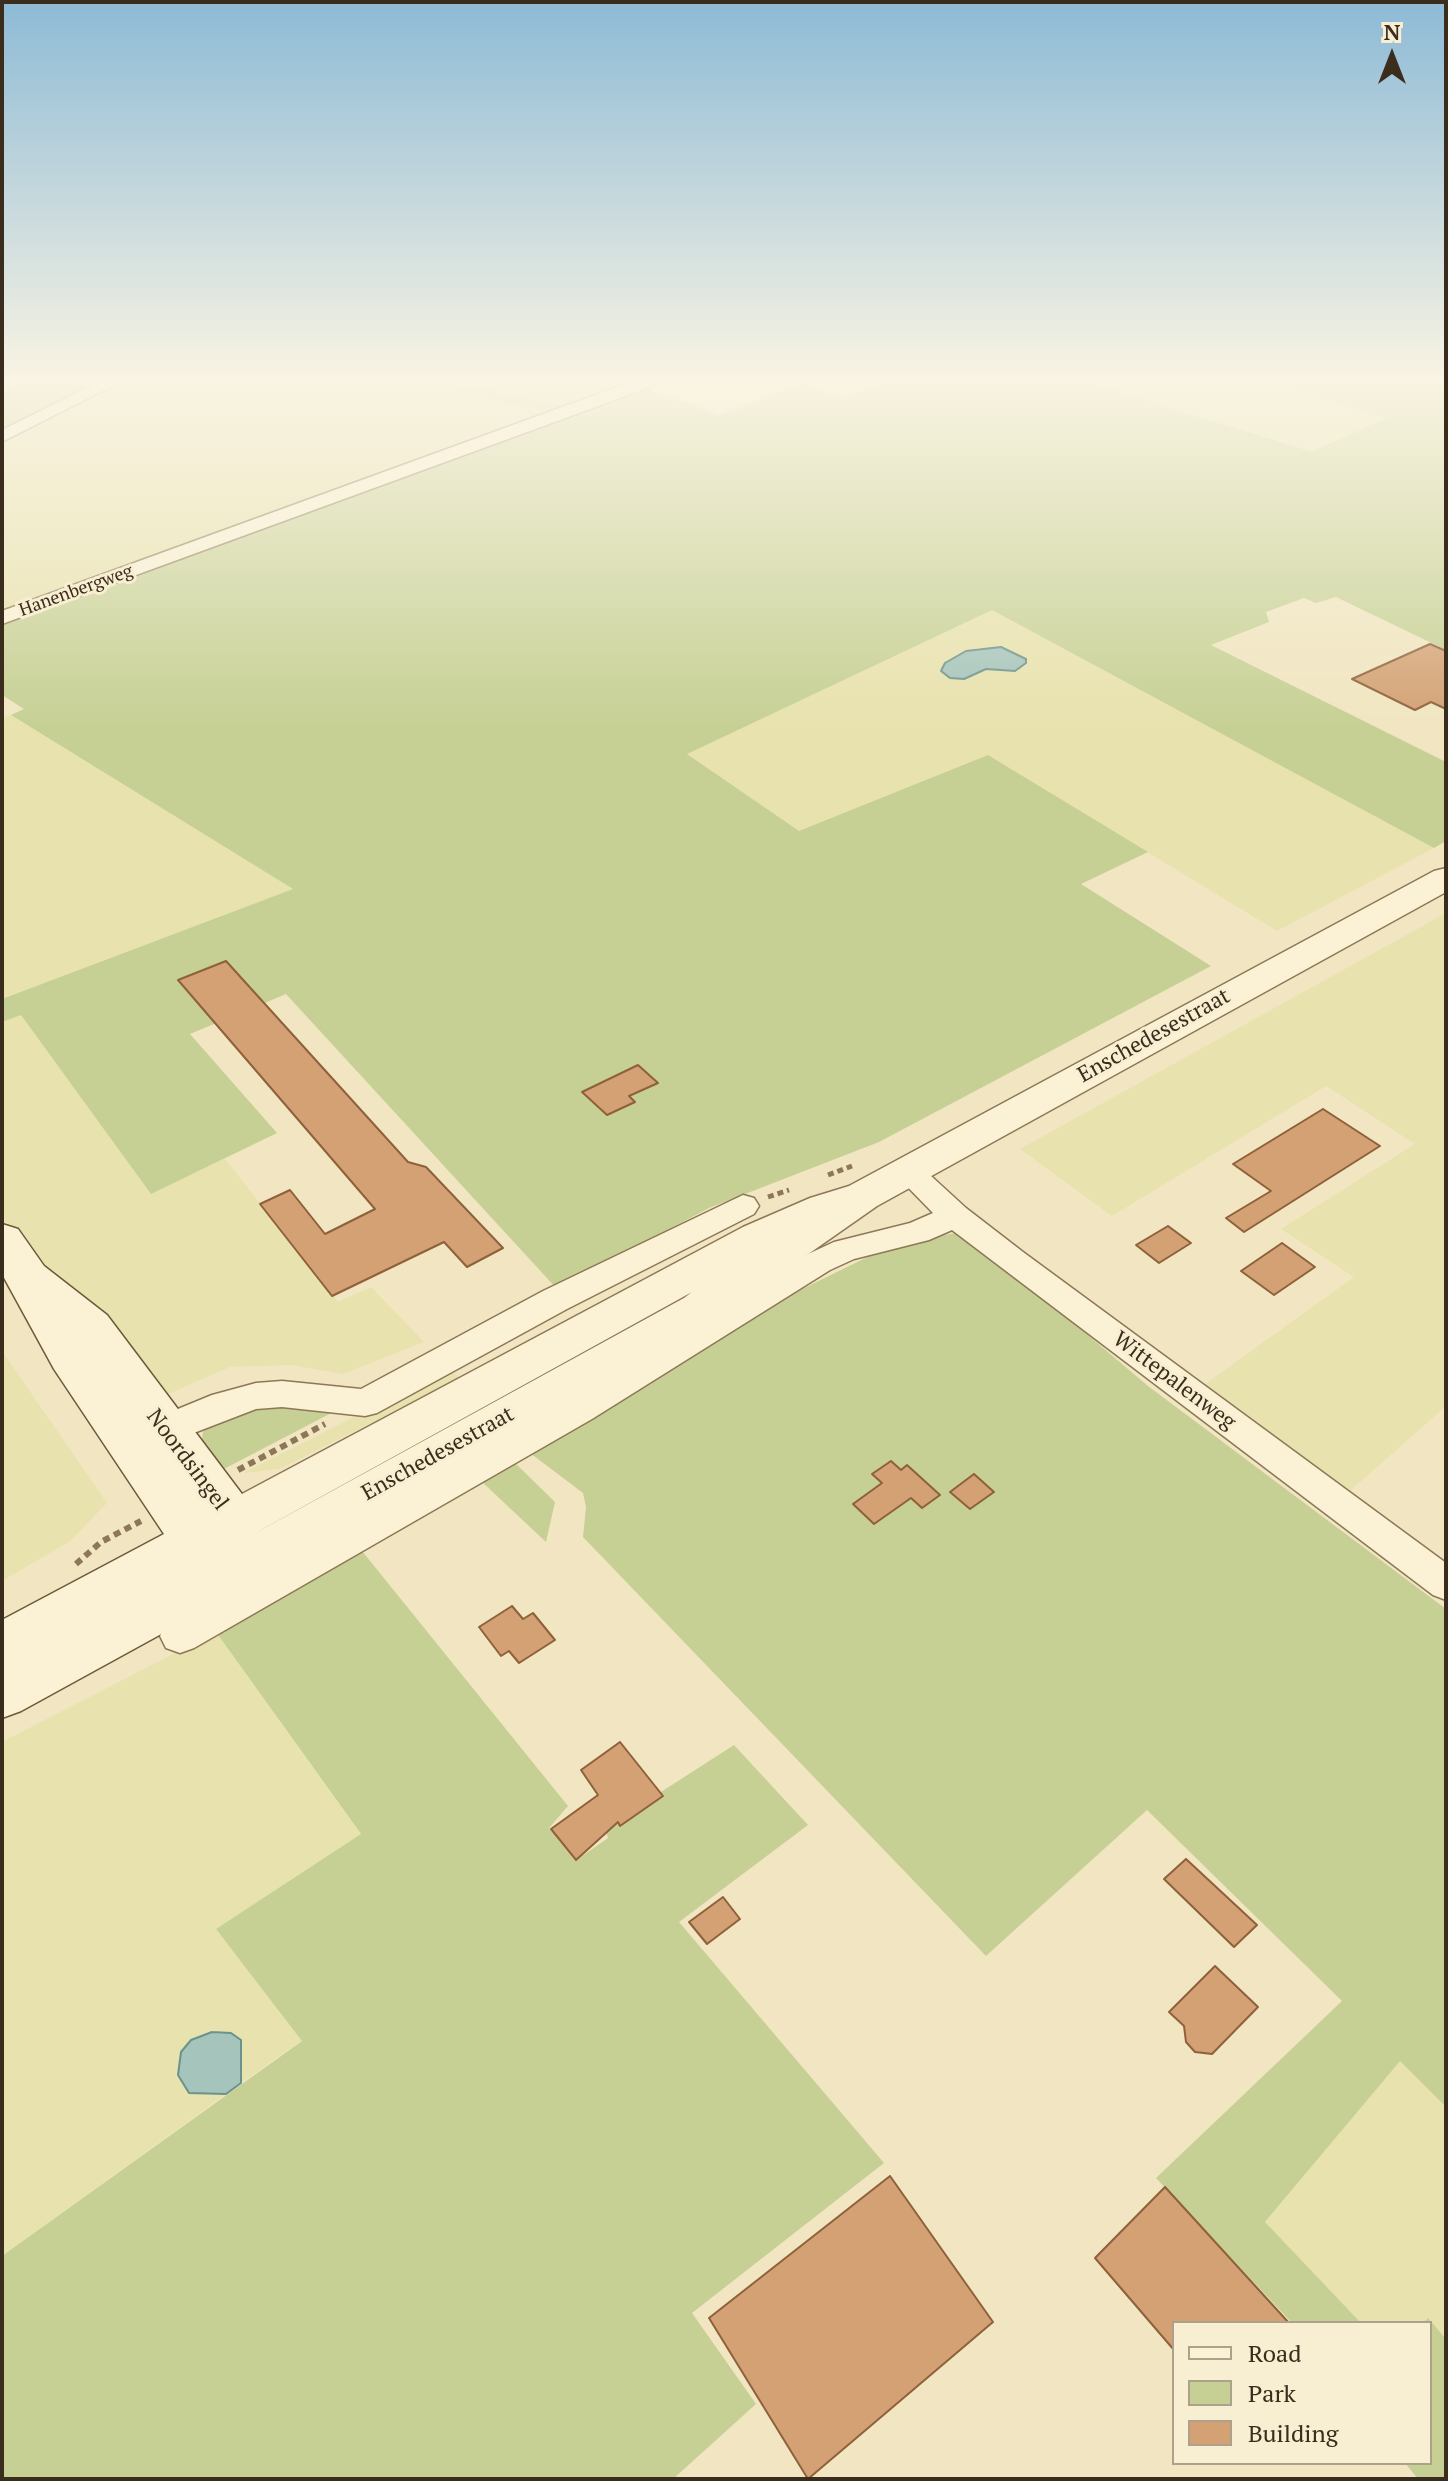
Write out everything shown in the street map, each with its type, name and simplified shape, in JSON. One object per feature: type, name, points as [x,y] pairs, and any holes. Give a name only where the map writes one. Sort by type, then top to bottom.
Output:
[{"type":"main road","name":"Noordsingel","points":[[15,1259],[91,1327],[146,1438],[222,1543]]},
{"type":"main road","name":"Enschedesestraat","points":[[2,1647],[222,1543]]},
{"type":"main road","name":"Enschedesestraat","points":[[2,1694],[222,1543]]},
{"type":"street","name":"Hanenbergweg","points":[[2,618],[331,498]]},
{"type":"street","name":"Enschedesestraat","points":[[222,1543],[699,1309],[863,1196],[1446,878]]},
{"type":"street","name":"Wittepalenweg","points":[[907,1171],[955,1216],[1446,1584]]},
{"type":"street","points":[[146,1438],[256,1396],[282,1394],[365,1403],[555,1300],[743,1206]]},
{"type":"street","name":"Enschedesestraat","points":[[180,1636],[593,1402],[748,1309],[819,1262],[845,1250],[918,1232],[955,1216]]},
{"type":"shaded area","points":[[2,498],[318,498],[2,613]]},
{"type":"shaded area","points":[[992,610],[1434,848],[1277,931],[988,755],[799,832],[686,753]],"holes":[[[978,648],[1007,649],[1026,658],[1026,663],[1008,672],[993,669],[980,671],[945,663]]]},
{"type":"shaded area","points":[[11,715],[293,889],[2,999],[2,718]]},
{"type":"shaded area","points":[[1446,913],[1446,1406],[1342,1498],[1197,1390],[1354,1277],[1281,1229],[1415,1144],[1326,1086],[1112,1216],[1020,1149]]},
{"type":"shaded area","points":[[21,1015],[151,1193],[225,1159],[338,1302],[371,1287],[424,1342],[343,1374],[292,1365],[230,1367],[159,1398],[39,1266],[2,1219],[2,1022]]},
{"type":"shaded area","points":[[2,1351],[107,1503],[69,1542],[2,1581]]},
{"type":"shaded area","points":[[451,1368],[459,1378],[280,1469],[243,1473]]},
{"type":"shaded area","points":[[216,1632],[361,1835],[216,1929],[302,2040],[241,2083],[242,2058],[205,2095],[226,2094],[2,2256],[2,1742]]},
{"type":"shaded area","points":[[1400,2060],[1446,2107],[1446,2339],[1428,2318],[1425,2321],[1359,2321],[1265,2223]]},
{"type":"green space","points":[[348,498],[1446,498],[1446,650],[1336,597],[1316,603],[1304,598],[1266,612],[1269,622],[1211,645],[1446,762],[1446,841],[1434,848],[992,610],[687,754],[799,831],[988,755],[1148,852],[1081,884],[1211,966],[879,1142],[709,1208],[557,1289],[286,994],[190,1034],[277,1133],[151,1194],[21,1015],[2,1022],[2,999],[293,889],[11,715],[24,709],[2,695],[2,625]]},
{"type":"green space","points":[[965,1231],[1148,1386],[1446,1609],[1446,2107],[1400,2061],[1265,2222],[1359,2321],[1290,2321],[1156,2178],[1342,2001],[1147,1810],[986,1956],[583,1537],[586,1507],[583,1493],[530,1453],[792,1294],[890,1246]]},
{"type":"green space","points":[[273,1402],[339,1409],[222,1470],[200,1456],[203,1431],[237,1410]]},
{"type":"green space","points":[[512,1460],[555,1502],[546,1542],[481,1481]]},
{"type":"green space","points":[[362,1551],[568,1806],[549,1828],[575,1861],[608,1838],[605,1828],[734,1745],[808,1825],[679,1922],[884,2163],[692,2313],[756,2404],[673,2479],[2,2479],[2,2256],[302,2041],[216,1929],[361,1834],[216,1632]]},
{"type":"green space","points":[[1432,2323],[1446,2339],[1446,2479],[1418,2479],[1407,2465],[1432,2465]]},
{"type":"water","points":[[1001,647],[1026,659],[1026,663],[1015,671],[986,669],[964,679],[950,678],[941,671],[945,663],[966,651]]},
{"type":"water","points":[[212,2032],[231,2033],[241,2040],[241,2083],[226,2094],[189,2093],[178,2075],[181,2052],[191,2040]]},
{"type":"building","points":[[1430,644],[1446,651],[1446,709],[1431,702],[1415,710],[1352,679]]},
{"type":"building","points":[[226,961],[408,1162],[426,1167],[503,1248],[467,1267],[444,1242],[332,1296],[260,1204],[290,1190],[325,1234],[375,1209],[178,980]]},
{"type":"building","points":[[638,1065],[658,1083],[629,1096],[635,1102],[607,1115],[582,1092]]},
{"type":"building","points":[[1323,1109],[1380,1146],[1244,1232],[1226,1218],[1271,1191],[1233,1164]]},
{"type":"building","points":[[1168,1226],[1191,1243],[1159,1263],[1136,1245]]},
{"type":"building","points":[[1282,1243],[1315,1267],[1274,1295],[1241,1271]]},
{"type":"building","points":[[891,1461],[901,1470],[907,1465],[940,1495],[922,1508],[911,1498],[874,1524],[853,1504],[882,1483],[872,1474]]},
{"type":"building","points":[[974,1474],[994,1492],[970,1509],[950,1492]]},
{"type":"building","points":[[512,1606],[523,1619],[533,1613],[555,1640],[519,1663],[509,1651],[501,1656],[479,1627]]},
{"type":"building","points":[[620,1742],[663,1796],[620,1826],[618,1822],[576,1860],[551,1829],[598,1795],[581,1770]]},
{"type":"building","points":[[1186,1859],[1257,1925],[1234,1947],[1164,1879]]},
{"type":"building","points":[[723,1897],[740,1919],[707,1944],[689,1922]]},
{"type":"building","points":[[1215,1966],[1258,2007],[1212,2054],[1195,2052],[1186,2042],[1184,2026],[1169,2012]]},
{"type":"building","points":[[890,2176],[993,2322],[808,2479],[709,2318]]},
{"type":"building","points":[[1165,2187],[1287,2321],[1172,2321],[1172,2348],[1095,2258]]}]
